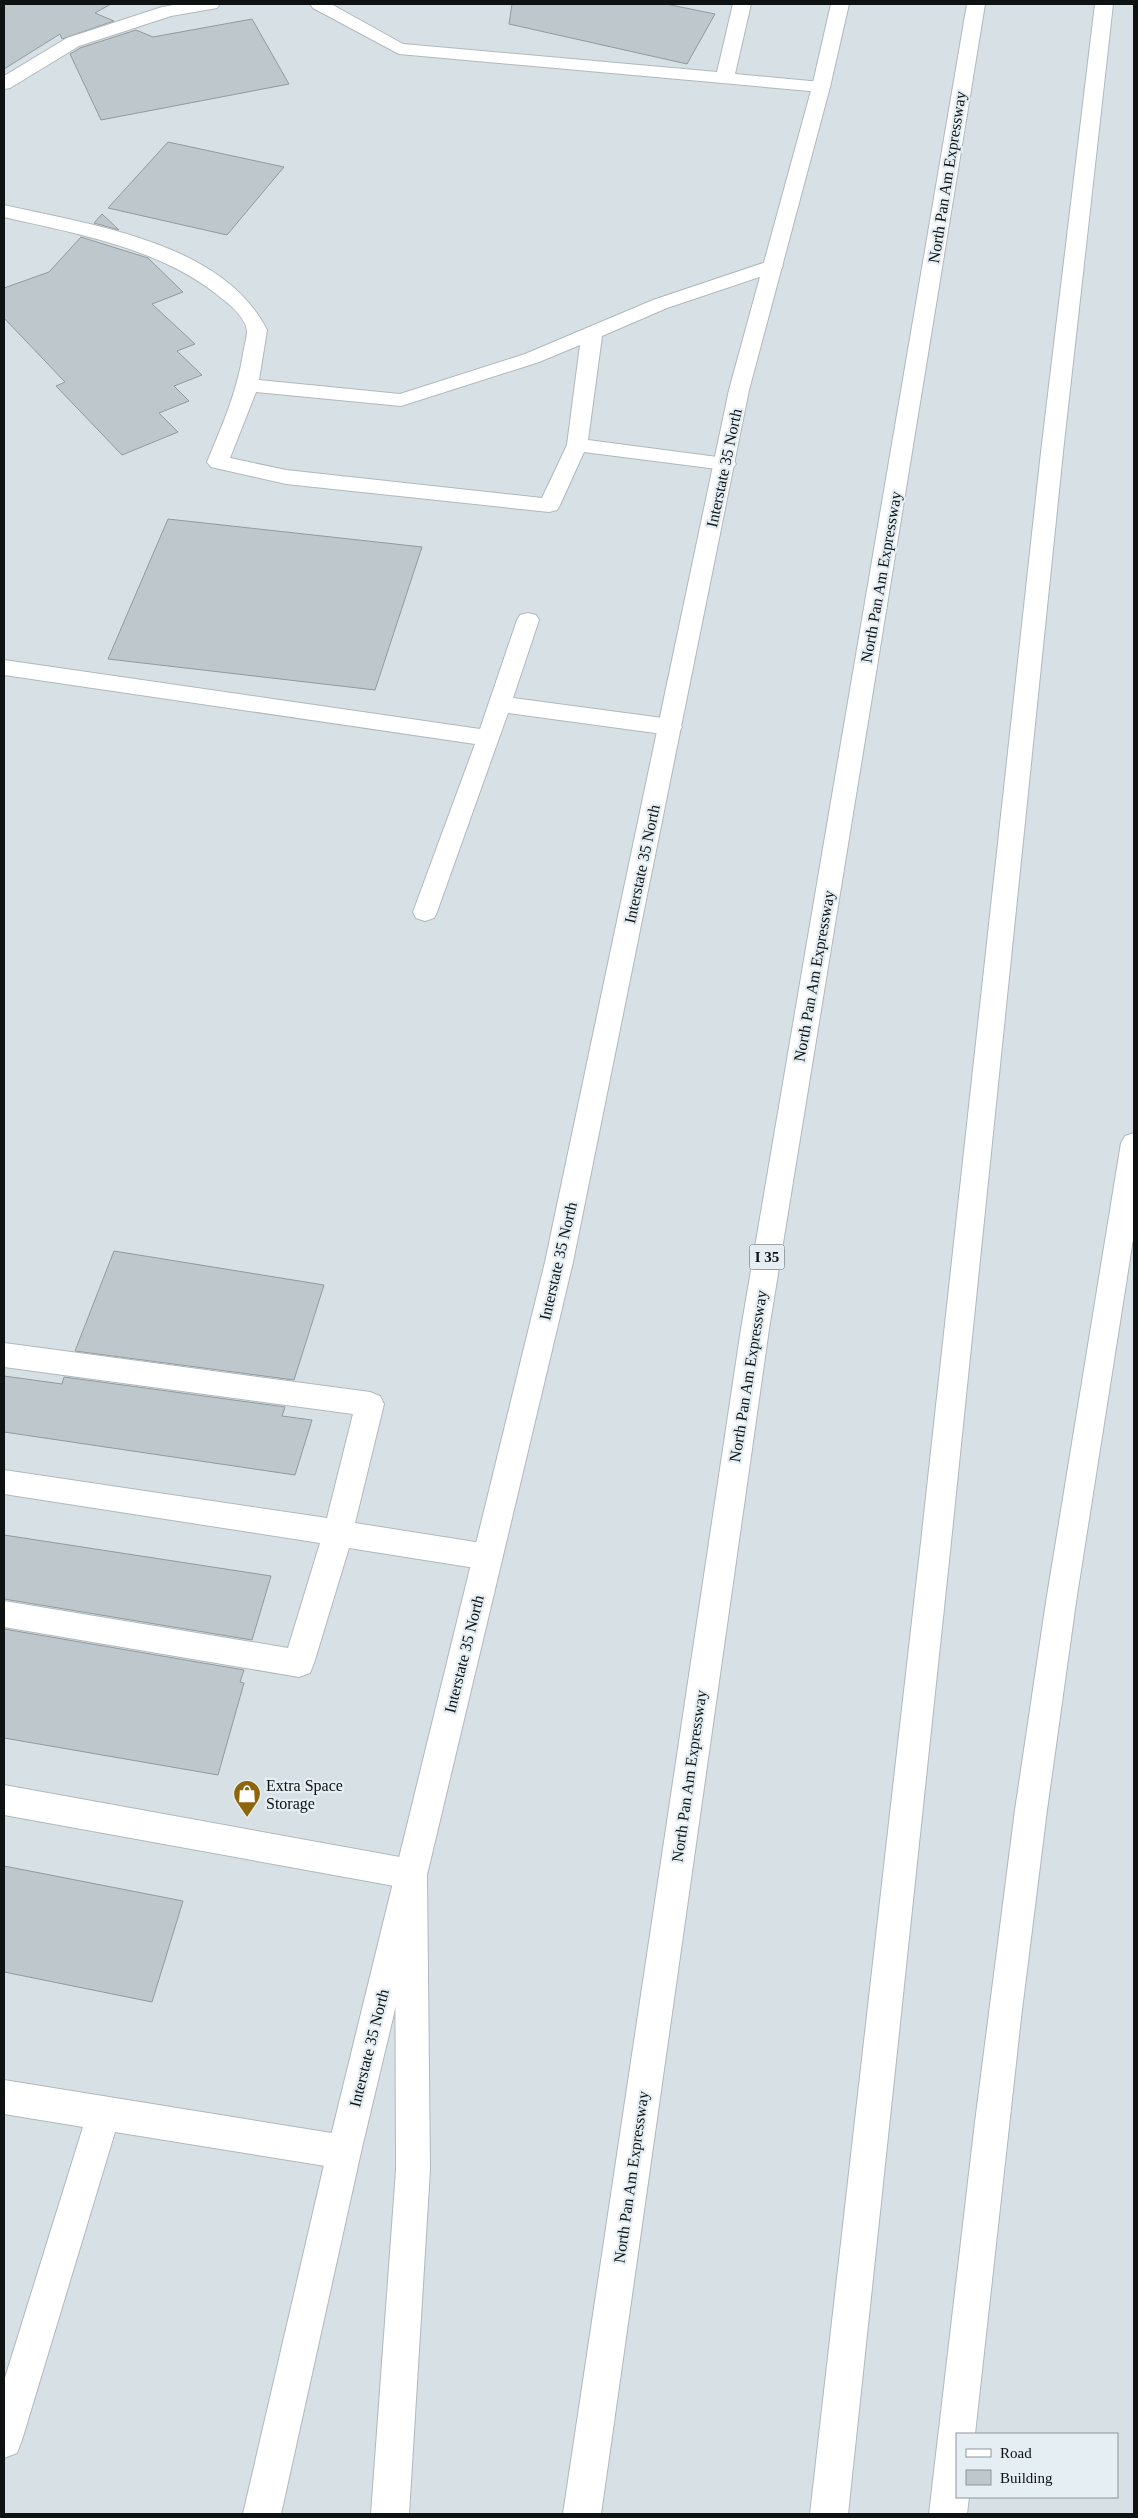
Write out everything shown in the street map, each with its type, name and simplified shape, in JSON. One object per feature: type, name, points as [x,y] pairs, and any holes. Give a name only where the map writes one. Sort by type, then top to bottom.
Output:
[{"type":"main road","points":[[4,84],[73,42],[168,10],[211,4]]},
{"type":"main road","points":[[319,4],[399,49],[821,86]]},
{"type":"main road","points":[[724,77],[742,4]]},
{"type":"main road","name":"Interstate 35 North","points":[[262,2514],[344,2152],[559,1262],[739,390],[821,86],[840,4]]},
{"type":"main road","name":"North Pan Am Expressway","points":[[582,2514],[755,1329],[976,4]]},
{"type":"main road","points":[[829,2514],[937,1532],[1051,462],[1104,4]]},
{"type":"main road","points":[[128,9],[145,18]]},
{"type":"main road","points":[[4,211],[127,242],[195,268],[242,305],[258,330],[248,386],[218,462],[286,477],[549,505],[578,445],[592,333]]},
{"type":"main road","points":[[248,386],[401,400],[532,358],[660,304],[773,266]]},
{"type":"main road","points":[[578,445],[725,464]]},
{"type":"main road","points":[[425,912],[489,738],[528,620]]},
{"type":"main road","points":[[4,668],[489,738]]},
{"type":"main road","points":[[499,704],[670,726]]},
{"type":"main road","points":[[957,2433],[991,2133],[1061,1603],[1096,1396],[1134,1143]]},
{"type":"main road","points":[[4,1355],[370,1404],[338,1532],[299,1663],[4,1614]]},
{"type":"main road","points":[[4,1482],[338,1532],[488,1557]]},
{"type":"main road","points":[[4,1800],[411,1874],[413,2170],[390,2514]]},
{"type":"main road","points":[[4,2097],[344,2152]]},
{"type":"main road","points":[[4,2440],[104,2113]]},
{"type":"main road","points":[[948,2514],[956,2446]]},
{"type":"building","points":[[4,4],[111,4],[95,13],[114,21],[62,39],[60,34],[4,69]]},
{"type":"building","points":[[512,4],[666,4],[715,14],[687,64],[509,24]]},
{"type":"building","points":[[252,19],[289,84],[101,120],[70,54],[80,48],[136,30],[153,37]]},
{"type":"building","points":[[168,142],[284,167],[227,235],[108,208]]},
{"type":"building","points":[[102,214],[119,230],[94,223]]},
{"type":"building","points":[[81,237],[148,258],[183,292],[152,304],[195,344],[177,351],[202,375],[174,386],[189,401],[159,413],[178,432],[122,455],[56,386],[65,382],[4,318],[4,288],[49,272]]},
{"type":"building","points":[[168,519],[422,547],[375,690],[108,659]]},
{"type":"building","points":[[114,1251],[324,1285],[294,1380],[75,1351]]},
{"type":"building","points":[[4,1376],[62,1384],[64,1377],[285,1407],[282,1416],[312,1420],[295,1475],[4,1432]]},
{"type":"building","points":[[4,1535],[271,1576],[252,1640],[4,1599]]},
{"type":"building","points":[[4,1629],[244,1670],[240,1682],[244,1683],[218,1775],[4,1738]]},
{"type":"building","points":[[4,1866],[183,1901],[152,2002],[4,1972]]},
{"type":"place","name":"Extra Space Storage","points":[[247,1818]]}]
